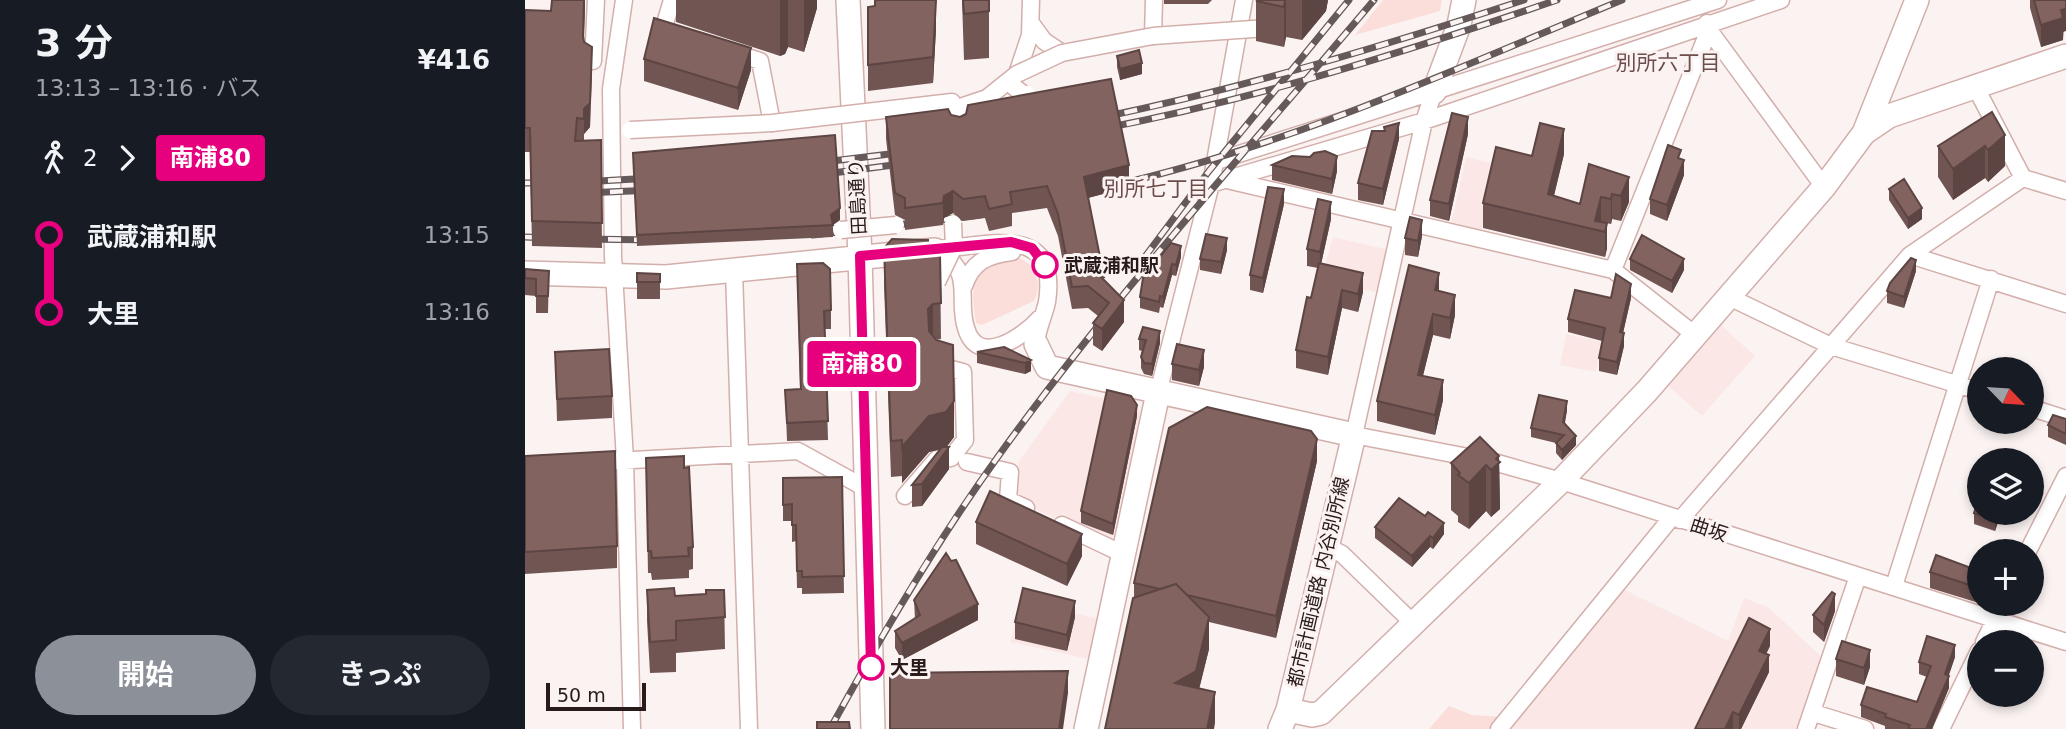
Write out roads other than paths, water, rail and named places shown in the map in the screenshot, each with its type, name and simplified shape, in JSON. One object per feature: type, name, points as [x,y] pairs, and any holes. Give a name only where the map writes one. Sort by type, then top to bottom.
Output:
[{"type":"street","points":[[593,61],[596,0]]},
{"type":"street","points":[[624,0],[611,89],[615,277],[625,460],[632,729]]},
{"type":"street","points":[[672,0],[663,30],[687,38]]},
{"type":"street","name":"田島通り","points":[[848,0],[860,256],[873,729]]},
{"type":"street","points":[[853,117],[967,104],[986,99],[1012,79],[1026,53],[1031,23],[1031,0]]},
{"type":"street","points":[[1153,36],[1154,0]]},
{"type":"street","points":[[1086,729],[1158,393],[1218,182],[1214,162],[1244,0]]},
{"type":"street","points":[[954,108],[987,98],[1012,79],[1062,53],[1153,36],[1215,34],[1268,28],[1282,0]]},
{"type":"street","points":[[939,275],[953,262],[964,286],[965,321],[969,335],[983,346],[1003,346],[1158,393],[1354,435],[1424,121],[1459,25],[1464,0]]},
{"type":"street","points":[[1218,182],[1424,121],[1708,27],[1781,0]]},
{"type":"street","points":[[1284,719],[1321,712],[1561,481],[1647,391],[1823,187],[1864,133],[1917,0]]},
{"type":"street","points":[[1214,162],[1708,2],[1708,27],[1613,270]]},
{"type":"street","points":[[1031,23],[1044,41],[1062,53]]},
{"type":"street","points":[[1708,27],[1823,187]]},
{"type":"street","points":[[712,46],[760,61],[772,123]]},
{"type":"street","points":[[1864,133],[1889,116],[2066,55]]},
{"type":"street","points":[[1012,79],[1023,94],[1027,94]]},
{"type":"street","points":[[1975,86],[2023,178],[2066,191]]},
{"type":"street","points":[[630,130],[772,123],[952,102],[958,129]]},
{"type":"street","points":[[1499,729],[1676,518],[1909,255],[2023,178]]},
{"type":"street","points":[[1218,182],[1613,270],[1695,335]]},
{"type":"street","points":[[841,230],[893,222]]},
{"type":"street","points":[[939,275],[954,247],[953,223]]},
{"type":"street","points":[[525,273],[666,277],[860,256],[939,275],[1011,242],[1036,251],[1045,265],[1047,278],[1044,313],[1032,356]]},
{"type":"street","points":[[964,286],[971,269],[988,256],[1036,251]]},
{"type":"street","points":[[1909,255],[2066,304]]},
{"type":"street","points":[[734,271],[749,729]]},
{"type":"street","points":[[1894,586],[1991,279]]},
{"type":"street","points":[[1729,297],[1831,346],[1967,387]]},
{"type":"street","points":[[1003,346],[1022,336],[1044,313]]},
{"type":"street","points":[[939,349],[939,366],[963,372],[964,452]]},
{"type":"street","points":[[2044,412],[2066,419]]},
{"type":"street","name":"曲坂","points":[[1354,435],[1495,462],[1561,481],[2066,642]]},
{"type":"street","name":"都市計画道路 内谷別所線","points":[[1284,719],[1354,435]]},
{"type":"street","points":[[600,461],[797,451],[865,488]]},
{"type":"street","points":[[905,496],[937,459],[951,458],[964,452],[1010,471],[1008,500],[1123,554]]},
{"type":"street","points":[[2034,539],[2066,476]]},
{"type":"street","points":[[1328,547],[1342,554],[1413,623]]},
{"type":"street","points":[[1806,729],[1814,713],[1858,576]]},
{"type":"street","points":[[1990,630],[1997,616]]},
{"type":"street","points":[[1941,729],[1967,676]]},
{"type":"street","points":[[1814,713],[1865,729]]},
{"type":"railway","points":[[1144,258],[1209,171],[1349,0]]},
{"type":"railway","points":[[830,729],[930,557],[1041,399],[1133,283],[1374,0]]},
{"type":"railway","points":[[1099,118],[1313,65],[1524,0]]},
{"type":"railway","points":[[1101,129],[1217,103],[1332,72],[1557,0]]},
{"type":"railway","points":[[1110,186],[1176,170],[1306,128],[1433,79],[1622,0]]},
{"type":"railway","points":[[816,163],[906,152]]},
{"type":"railway","points":[[818,175],[908,163]]},
{"type":"railway","points":[[582,182],[652,178]]},
{"type":"railway","points":[[525,183],[551,183]]},
{"type":"railway","points":[[584,193],[654,190]]},
{"type":"railway","points":[[813,235],[980,215]]},
{"type":"railway","points":[[525,237],[551,238]]},
{"type":"railway","points":[[582,239],[656,240]]},
{"type":"place","name":"武蔵浦和駅","points":[[1045,265]]},
{"type":"place","name":"大里","points":[[871,667]]},
{"type":"district","name":"別所六丁目","points":[[1668,63]]},
{"type":"district","name":"別所七丁目","points":[[1156,189]]}]
